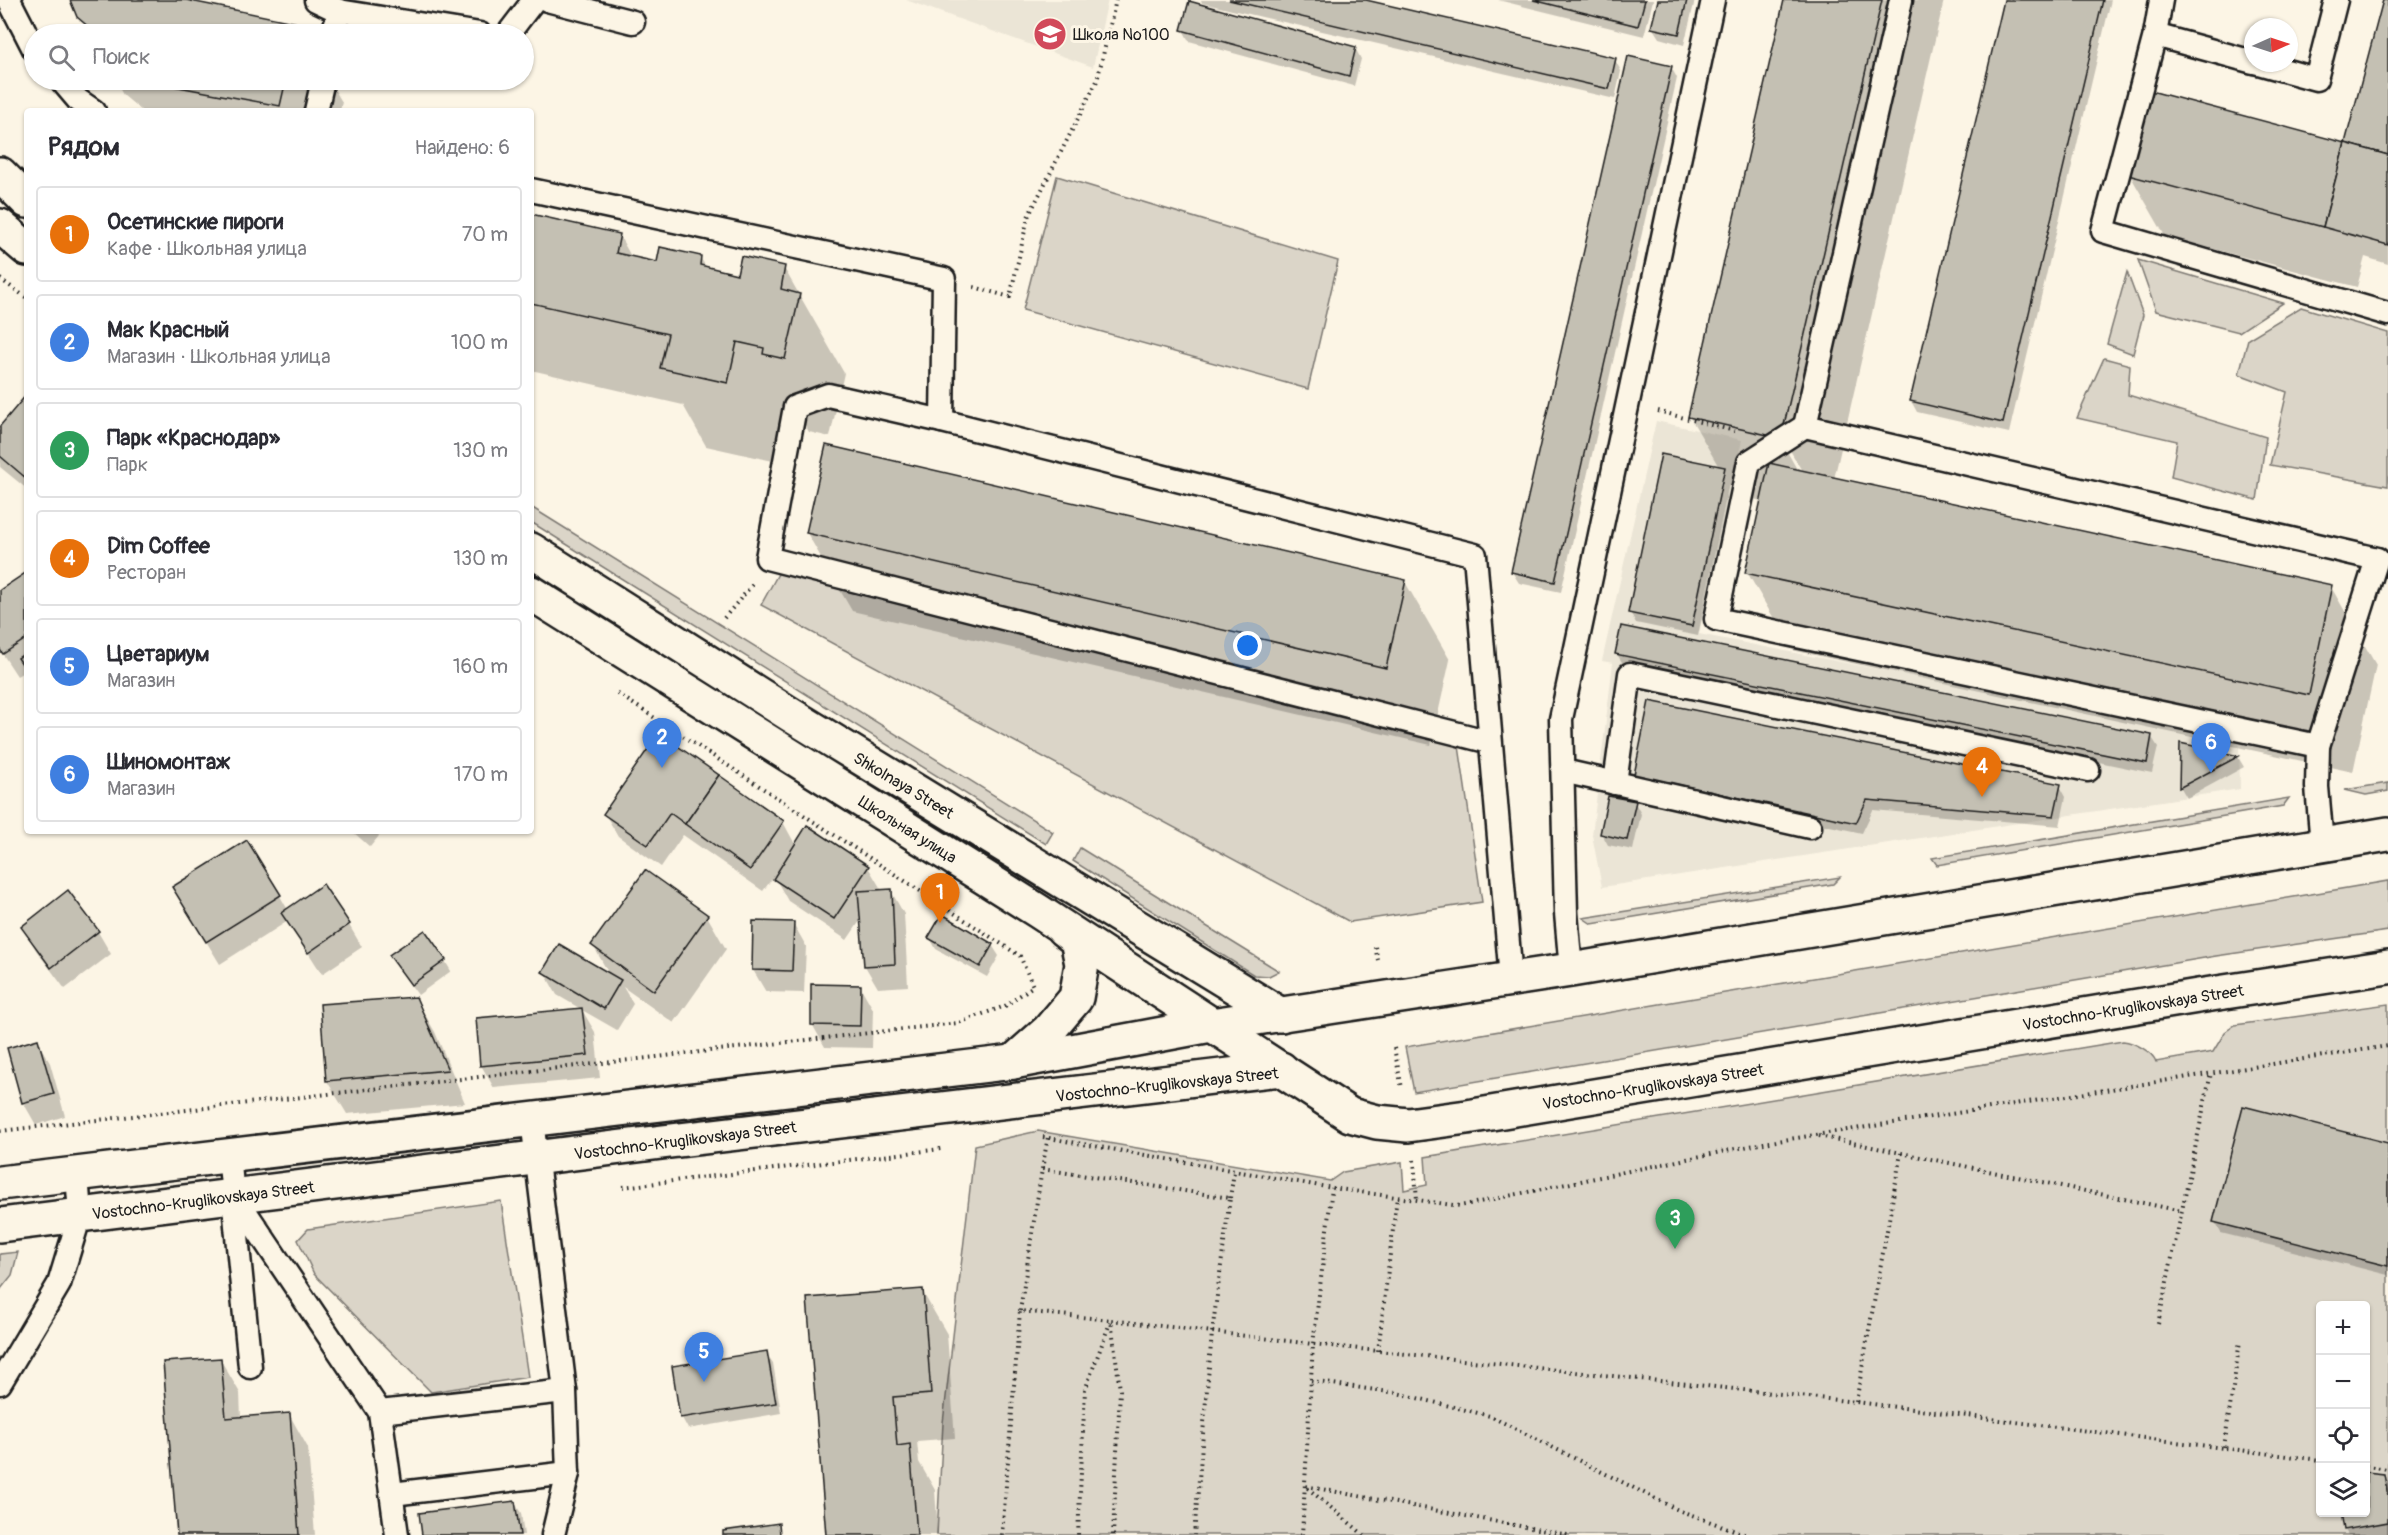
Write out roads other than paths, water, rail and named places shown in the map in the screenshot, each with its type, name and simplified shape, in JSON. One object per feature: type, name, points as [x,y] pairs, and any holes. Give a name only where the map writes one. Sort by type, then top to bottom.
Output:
[{"type":"main road","points":[[0,174],[24,198]]},
{"type":"main road","points":[[0,226],[24,246]]},
{"type":"main road","name":"Shkolnaya Street","points":[[534,552],[791,716],[1281,1016]]},
{"type":"main road","name":"Школьная улица","points":[[534,595],[1058,924],[1281,1070]]},
{"type":"main road","points":[[0,1183],[1013,1062],[1211,1025],[1571,970],[2388,834]]},
{"type":"main road","points":[[1013,1062],[1049,1030],[1076,998],[1082,964],[1077,940],[1058,924]]},
{"type":"main road","name":"Vostochno-Kruglikovskaya Street","points":[[0,1225],[537,1158],[1281,1070],[1350,1115],[1377,1122],[1408,1125],[2388,967]]},
{"type":"lane","points":[[9,0],[24,29]]},
{"type":"lane","points":[[316,0],[339,11],[419,24]]},
{"type":"lane","points":[[516,24],[534,0]]},
{"type":"lane","points":[[547,0],[633,22]]},
{"type":"lane","points":[[1571,970],[1566,913],[1561,719],[1713,0]]},
{"type":"lane","points":[[1901,0],[1805,426],[1749,462],[1716,619],[2318,746]]},
{"type":"lane","points":[[2161,0],[2155,35],[2103,231],[2388,314]]},
{"type":"lane","points":[[2291,72],[2316,79],[2336,0]]},
{"type":"lane","points":[[336,24],[339,11]]},
{"type":"lane","points":[[2155,35],[2244,60]]},
{"type":"lane","points":[[70,90],[90,108]]},
{"type":"lane","points":[[317,108],[321,90]]},
{"type":"lane","points":[[534,191],[944,279],[942,421]]},
{"type":"lane","points":[[1490,742],[767,558],[795,407],[828,395],[942,421],[1475,555],[1510,979]]},
{"type":"lane","points":[[1805,426],[2377,559],[2318,746],[2317,787],[2322,844]]},
{"type":"lane","points":[[1615,783],[1630,674],[2088,770]]},
{"type":"lane","points":[[1563,771],[1810,827]]},
{"type":"lane","points":[[532,1120],[566,1391],[568,1473],[553,1535]]},
{"type":"lane","points":[[229,1155],[250,1367]]},
{"type":"lane","points":[[0,1383],[59,1284],[80,1215],[77,1174]]},
{"type":"lane","points":[[234,1196],[380,1412],[397,1535]]},
{"type":"lane","points":[[380,1412],[566,1391]]},
{"type":"lane","points":[[392,1494],[568,1473]]},
{"type":"place","name":"Школа №100","points":[[1050,34]]},
{"type":"place","name":"Мак Красный","points":[[662,768]]},
{"type":"place","name":"Шиномонтаж","points":[[2211,773]]},
{"type":"place","name":"Dim Coffee","points":[[1982,797]]},
{"type":"place","name":"Осетинские пироги","points":[[940,923]]},
{"type":"place","name":"Парк «Краснодар»","points":[[1675,1249]]},
{"type":"place","name":"Цветариум","points":[[704,1382]]}]
